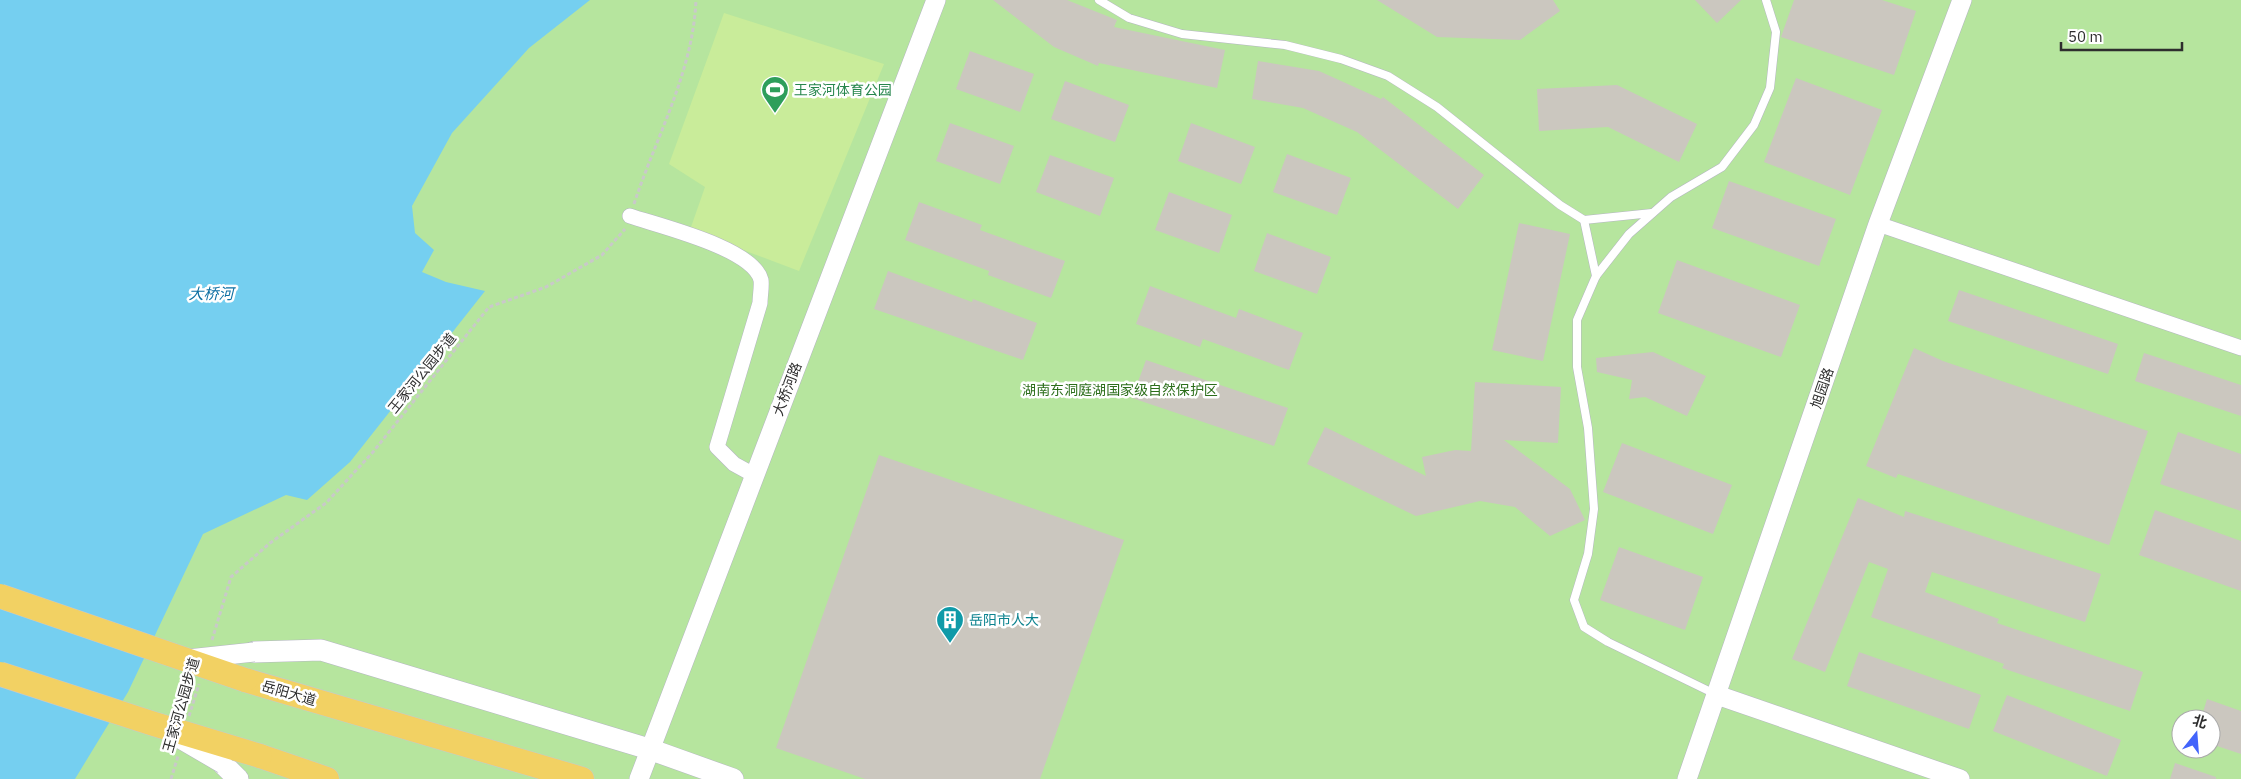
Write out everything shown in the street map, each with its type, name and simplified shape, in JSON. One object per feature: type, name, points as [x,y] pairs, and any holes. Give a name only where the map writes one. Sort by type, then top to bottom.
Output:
[{"type":"main road","name":"岳阳大道","points":[[0,596],[245,680],[582,779]]},
{"type":"main road","points":[[254,652],[321,650],[649,749],[733,779]]},
{"type":"main road","points":[[0,674],[327,779]]},
{"type":"street","name":"大桥河路","points":[[639,779],[936,0]]},
{"type":"street","name":"旭园路","points":[[1687,779],[1878,224],[1962,0]]},
{"type":"street","points":[[630,216],[724,247],[746,259],[761,279],[760,303],[717,447],[734,464],[754,475]]},
{"type":"street","points":[[1878,224],[2241,348]]},
{"type":"street","points":[[183,659],[254,652]]},
{"type":"street","points":[[1717,695],[1960,779]]},
{"type":"street","points":[[154,724],[230,772]]},
{"type":"lane","points":[[1099,0],[1129,18],[1182,34],[1285,44],[1341,59],[1388,76],[1437,107],[1560,205],[1584,220],[1652,213]]},
{"type":"lane","points":[[1717,695],[1608,642],[1584,626],[1574,600],[1588,554],[1594,509],[1588,428],[1577,368],[1577,320],[1596,276],[1629,234],[1671,197],[1722,168],[1754,125],[1770,88],[1776,32],[1766,0]]},
{"type":"lane","points":[[1584,220],[1596,276]]},
{"type":"path","name":"王家河公园步道","points":[[212,641],[231,577],[270,543],[326,503],[373,452],[489,307],[546,287],[602,255],[626,228],[645,171],[680,83],[695,29],[696,0]]},
{"type":"path","name":"王家河公园步道","points":[[187,724],[201,678]]},
{"type":"path","name":"王家河公园步道","points":[[171,779],[179,752]]},
{"type":"green space","name":"湖南东洞庭湖国家级自然保护区","points":[[0,0],[2241,0],[2241,779],[0,779]]},
{"type":"green space","name":"王家河体育公园","points":[[724,13],[884,64],[799,271],[690,230],[705,187],[669,164]]},
{"type":"water","name":"大桥河","points":[[0,0],[590,0],[529,48],[452,133],[412,206],[415,233],[434,250],[422,272],[446,282],[485,291],[350,462],[307,500],[286,495],[203,534],[128,692],[75,779],[0,779]]},
{"type":"building","points":[[993,0],[1067,0],[1117,20],[1114,27],[1225,50],[1217,88],[1099,63],[1098,66],[1054,47]]},
{"type":"building","points":[[1377,0],[1553,0],[1560,11],[1520,40],[1437,37]]},
{"type":"building","points":[[1695,0],[1741,0],[1717,23]]},
{"type":"building","points":[[1794,0],[1882,0],[1916,11],[1894,75],[1781,37]]},
{"type":"building","points":[[970,51],[1034,74],[1020,112],[956,89]]},
{"type":"building","points":[[1258,61],[1319,71],[1381,99],[1383,97],[1484,175],[1458,209],[1357,132],[1303,108],[1252,99]]},
{"type":"building","points":[[1796,78],[1882,110],[1850,195],[1764,162]]},
{"type":"building","points":[[1065,81],[1129,105],[1115,142],[1051,119]]},
{"type":"building","points":[[1617,85],[1697,124],[1679,162],[1608,127],[1539,131],[1537,89]]},
{"type":"building","points":[[950,123],[1014,146],[1000,184],[936,161]]},
{"type":"building","points":[[1191,123],[1255,147],[1241,184],[1178,161]]},
{"type":"building","points":[[1287,154],[1351,178],[1337,215],[1273,192]]},
{"type":"building","points":[[1050,155],[1114,178],[1100,216],[1036,192]]},
{"type":"building","points":[[1729,181],[1836,219],[1819,266],[1712,228]]},
{"type":"building","points":[[1169,192],[1232,215],[1219,253],[1155,230]]},
{"type":"building","points":[[919,202],[982,225],[980,230],[1065,261],[1051,298],[988,275],[989,271],[905,240]]},
{"type":"building","points":[[1519,223],[1570,234],[1543,361],[1492,350]]},
{"type":"building","points":[[1267,233],[1331,257],[1317,294],[1254,271]]},
{"type":"building","points":[[1677,260],[1800,305],[1781,357],[1658,313]]},
{"type":"building","points":[[888,271],[972,302],[973,299],[1037,323],[1023,360],[874,309]]},
{"type":"building","points":[[1150,286],[1236,318],[1239,309],[1303,333],[1289,370],[1203,339],[1200,347],[1136,324]]},
{"type":"building","points":[[1959,290],[2118,344],[2108,374],[1948,321]]},
{"type":"building","points":[[1914,348],[1943,361],[2148,431],[2109,545],[1898,474],[1896,478],[1866,466]]},
{"type":"building","points":[[1653,352],[1706,376],[1687,416],[1645,397],[1629,399],[1632,380],[1597,372],[1596,358]]},
{"type":"building","points":[[2144,353],[2241,385],[2241,416],[2135,381]]},
{"type":"building","points":[[1146,360],[1288,408],[1274,446],[1132,398]]},
{"type":"building","points":[[1475,382],[1561,387],[1558,443],[1504,440],[1570,489],[1585,520],[1550,536],[1515,507],[1480,501],[1416,516],[1307,464],[1325,427],[1426,476],[1422,457],[1455,450],[1471,451]]},
{"type":"building","points":[[2178,432],[2241,454],[2241,511],[2160,484]]},
{"type":"building","points":[[1622,443],[1732,485],[1713,534],[1603,492]]},
{"type":"building","name":"岳阳市人大","points":[[879,455],[1124,540],[1040,779],[865,779],[776,748]]},
{"type":"building","points":[[1858,498],[1904,517],[1905,511],[2101,574],[2085,622],[1932,572],[1925,592],[1999,619],[1997,623],[2143,672],[2130,711],[2002,668],[2004,664],[1871,617],[1888,569],[1869,562],[1825,672],[1792,659]]},
{"type":"building","points":[[2155,510],[2241,541],[2241,591],[2139,555]]},
{"type":"building","points":[[1619,547],[1703,577],[1685,630],[1600,600]]},
{"type":"building","points":[[1859,652],[1981,695],[1969,729],[1847,686]]},
{"type":"building","points":[[2007,695],[2121,740],[2107,776],[1993,731]]},
{"type":"building","points":[[2207,699],[2241,711],[2241,754],[2221,747],[2221,709],[2204,709]]},
{"type":"building","points":[[2175,763],[2216,777],[2216,779],[2170,779]]},
{"type":"place","name":"王家河体育公园","points":[[775,114]]},
{"type":"place","name":"岳阳市人大","points":[[950,644]]}]
